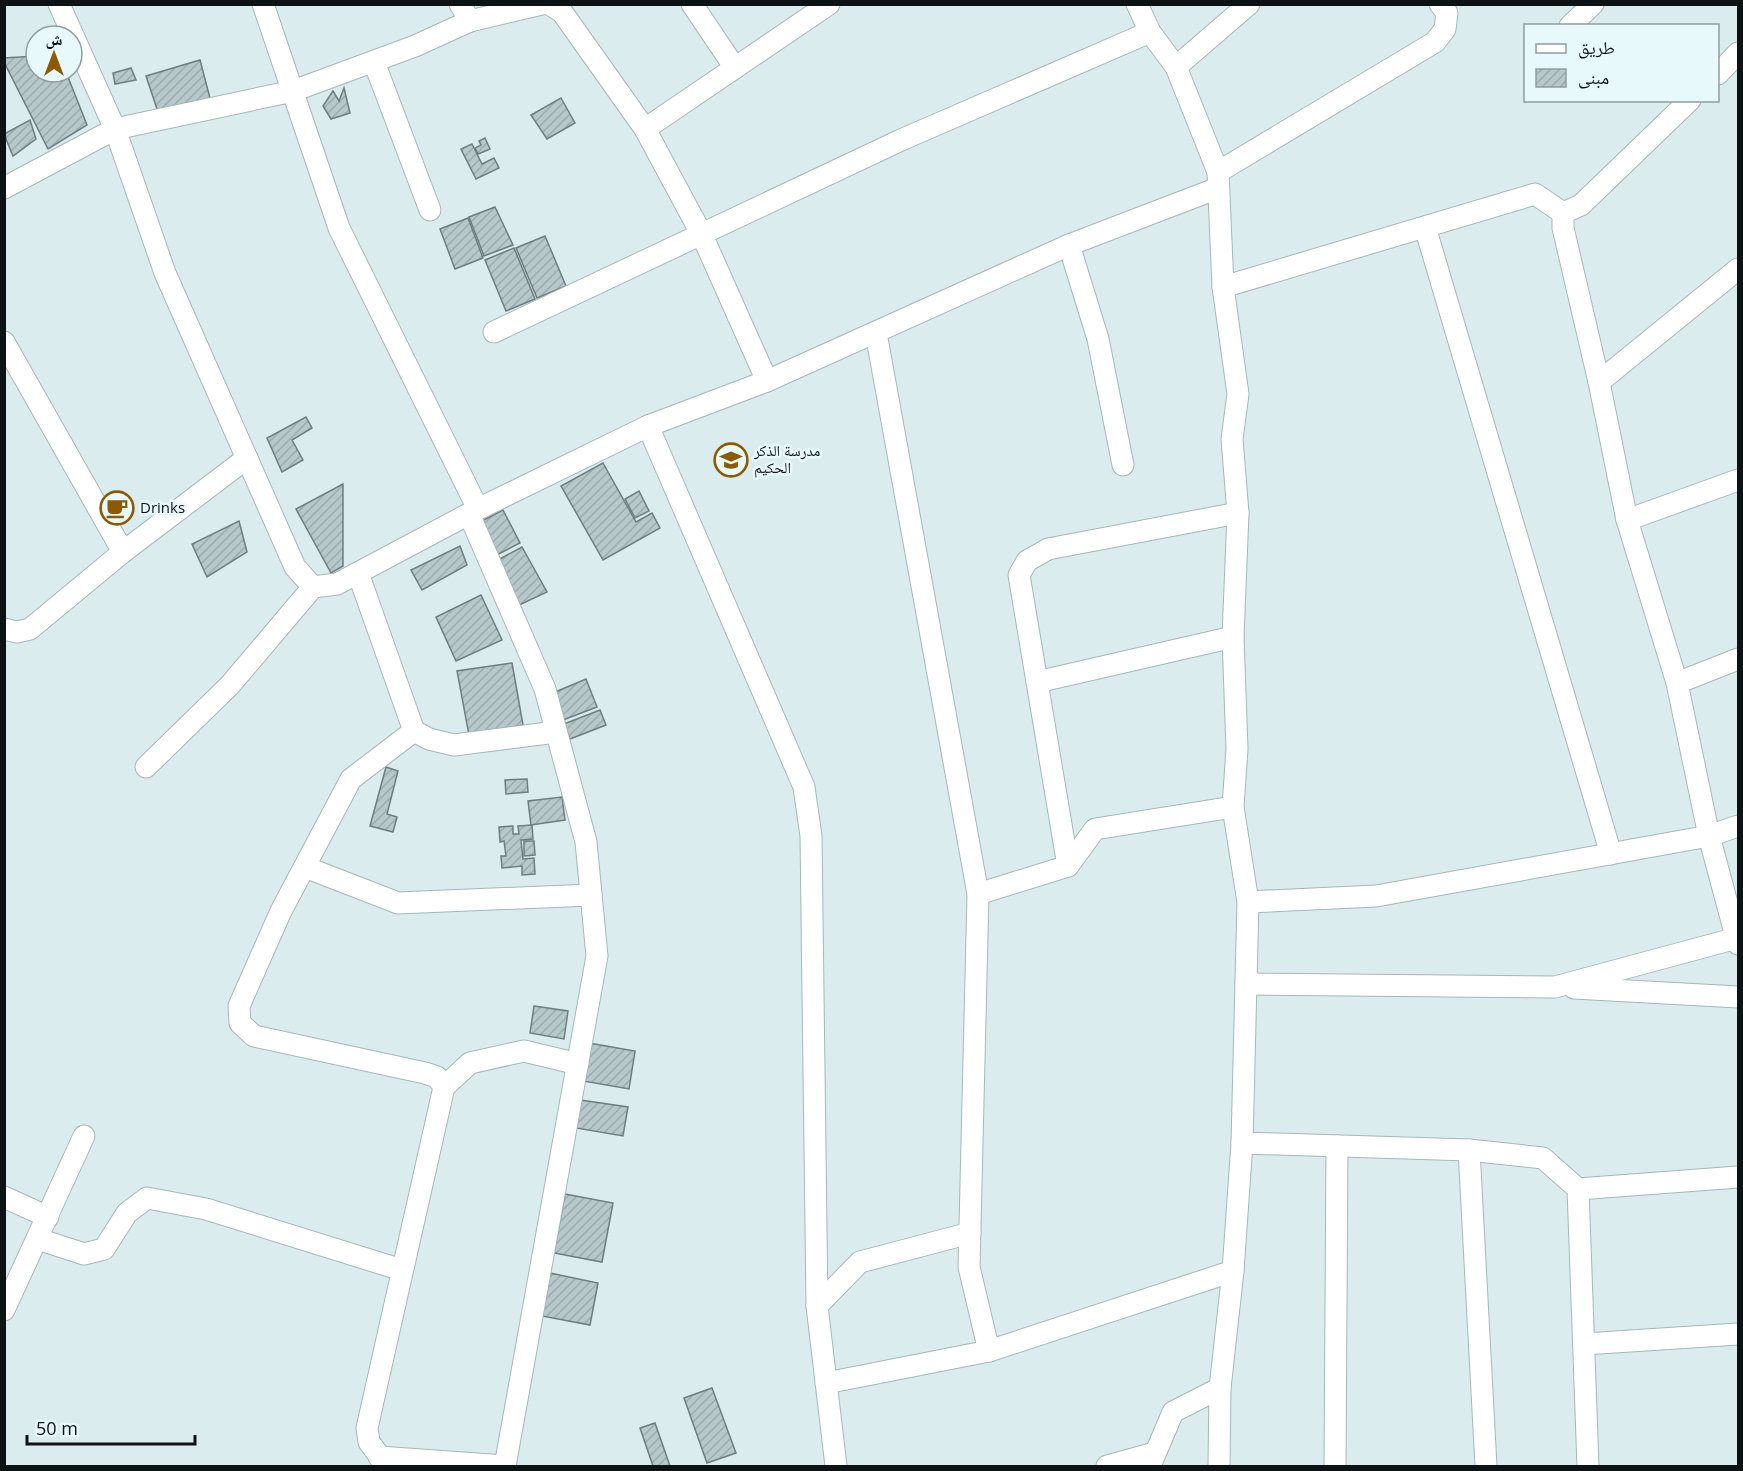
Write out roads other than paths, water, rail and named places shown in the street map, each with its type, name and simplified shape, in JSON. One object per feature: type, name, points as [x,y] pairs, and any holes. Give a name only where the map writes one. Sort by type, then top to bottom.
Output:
[{"type":"street","points":[[59,4],[115,129],[165,273],[295,567],[313,587]]},
{"type":"street","points":[[263,4],[339,228],[474,511],[545,689],[586,842],[597,956],[578,1064],[505,1466],[383,1462],[369,1442],[367,1428],[444,1087],[470,1063],[524,1051],[578,1064]]},
{"type":"street","points":[[4,188],[115,129],[293,91],[415,46],[465,13],[542,4]]},
{"type":"street","points":[[549,4],[562,12],[645,129],[702,236],[767,381]]},
{"type":"street","points":[[692,4],[735,68]]},
{"type":"street","points":[[645,129],[829,4]]},
{"type":"street","points":[[1137,4],[1150,32],[1176,67],[1218,180],[1223,287],[1238,394],[1232,439],[1238,513],[1233,638],[1237,749],[1233,807],[1248,902],[1242,1143],[1233,1271],[1220,1388],[1219,1467]]},
{"type":"street","points":[[1176,67],[1249,4]]},
{"type":"street","points":[[146,767],[230,685],[313,587],[337,584],[474,511],[648,426],[767,381],[1218,180],[1435,42],[1445,29],[1447,13],[1440,4]]},
{"type":"street","points":[[1572,24],[1593,4]]},
{"type":"street","points":[[494,332],[702,236],[901,140],[1150,32]]},
{"type":"street","points":[[1719,73],[1738,53]]},
{"type":"street","points":[[374,62],[430,210]]},
{"type":"street","points":[[1563,213],[1581,205],[1688,102]]},
{"type":"street","points":[[1223,287],[1535,194],[1563,213]]},
{"type":"street","points":[[1556,987],[1738,941],[1735,914],[1709,836],[1677,683],[1627,520],[1599,382],[1563,228],[1563,213]]},
{"type":"street","points":[[1425,227],[1611,854]]},
{"type":"street","points":[[1069,245],[1098,339],[1123,465]]},
{"type":"street","points":[[1599,382],[1738,269]]},
{"type":"street","points":[[876,333],[978,894],[969,1267],[989,1351]]},
{"type":"street","points":[[4,342],[123,552]]},
{"type":"street","points":[[648,426],[804,787],[811,836],[817,1306],[836,1467]]},
{"type":"street","points":[[4,629],[17,632],[30,629],[123,552],[247,458]]},
{"type":"street","points":[[1627,520],[1738,480]]},
{"type":"street","points":[[1068,866],[1019,575],[1027,561],[1048,549],[1238,513]]},
{"type":"street","points":[[357,573],[414,731],[429,739],[454,745],[556,732]]},
{"type":"street","points":[[1037,682],[1233,638]]},
{"type":"street","points":[[1677,683],[1738,659]]},
{"type":"street","points":[[414,731],[351,779],[281,911],[239,1006],[240,1023],[254,1036],[425,1073],[437,1077],[444,1087]]},
{"type":"street","points":[[978,894],[1068,866],[1095,829],[1233,807]]},
{"type":"street","points":[[1248,902],[1376,896],[1709,836],[1738,826]]},
{"type":"street","points":[[305,867],[398,903],[591,895]]},
{"type":"street","points":[[1246,984],[1556,987],[1738,997]]},
{"type":"street","points":[[4,1310],[84,1136]]},
{"type":"street","points":[[1242,1143],[1469,1150],[1544,1158],[1578,1189],[1588,1467]]},
{"type":"street","points":[[1335,1467],[1337,1146]]},
{"type":"street","points":[[1469,1150],[1486,1467]]},
{"type":"street","points":[[1578,1189],[1738,1177]]},
{"type":"street","points":[[4,1197],[48,1217]]},
{"type":"street","points":[[38,1239],[84,1254],[104,1250],[127,1213],[147,1198],[206,1209],[402,1270]]},
{"type":"street","points":[[817,1306],[860,1262],[970,1233]]},
{"type":"street","points":[[826,1383],[989,1351],[1233,1271]]},
{"type":"street","points":[[1584,1344],[1738,1334]]},
{"type":"street","points":[[1107,1467],[1152,1460],[1173,1412],[1220,1388]]},
{"type":"place","name":"مدرسة الذكر الحكيم","points":[[731,460]]},
{"type":"place","name":"Drinks","points":[[117,508]]}]
